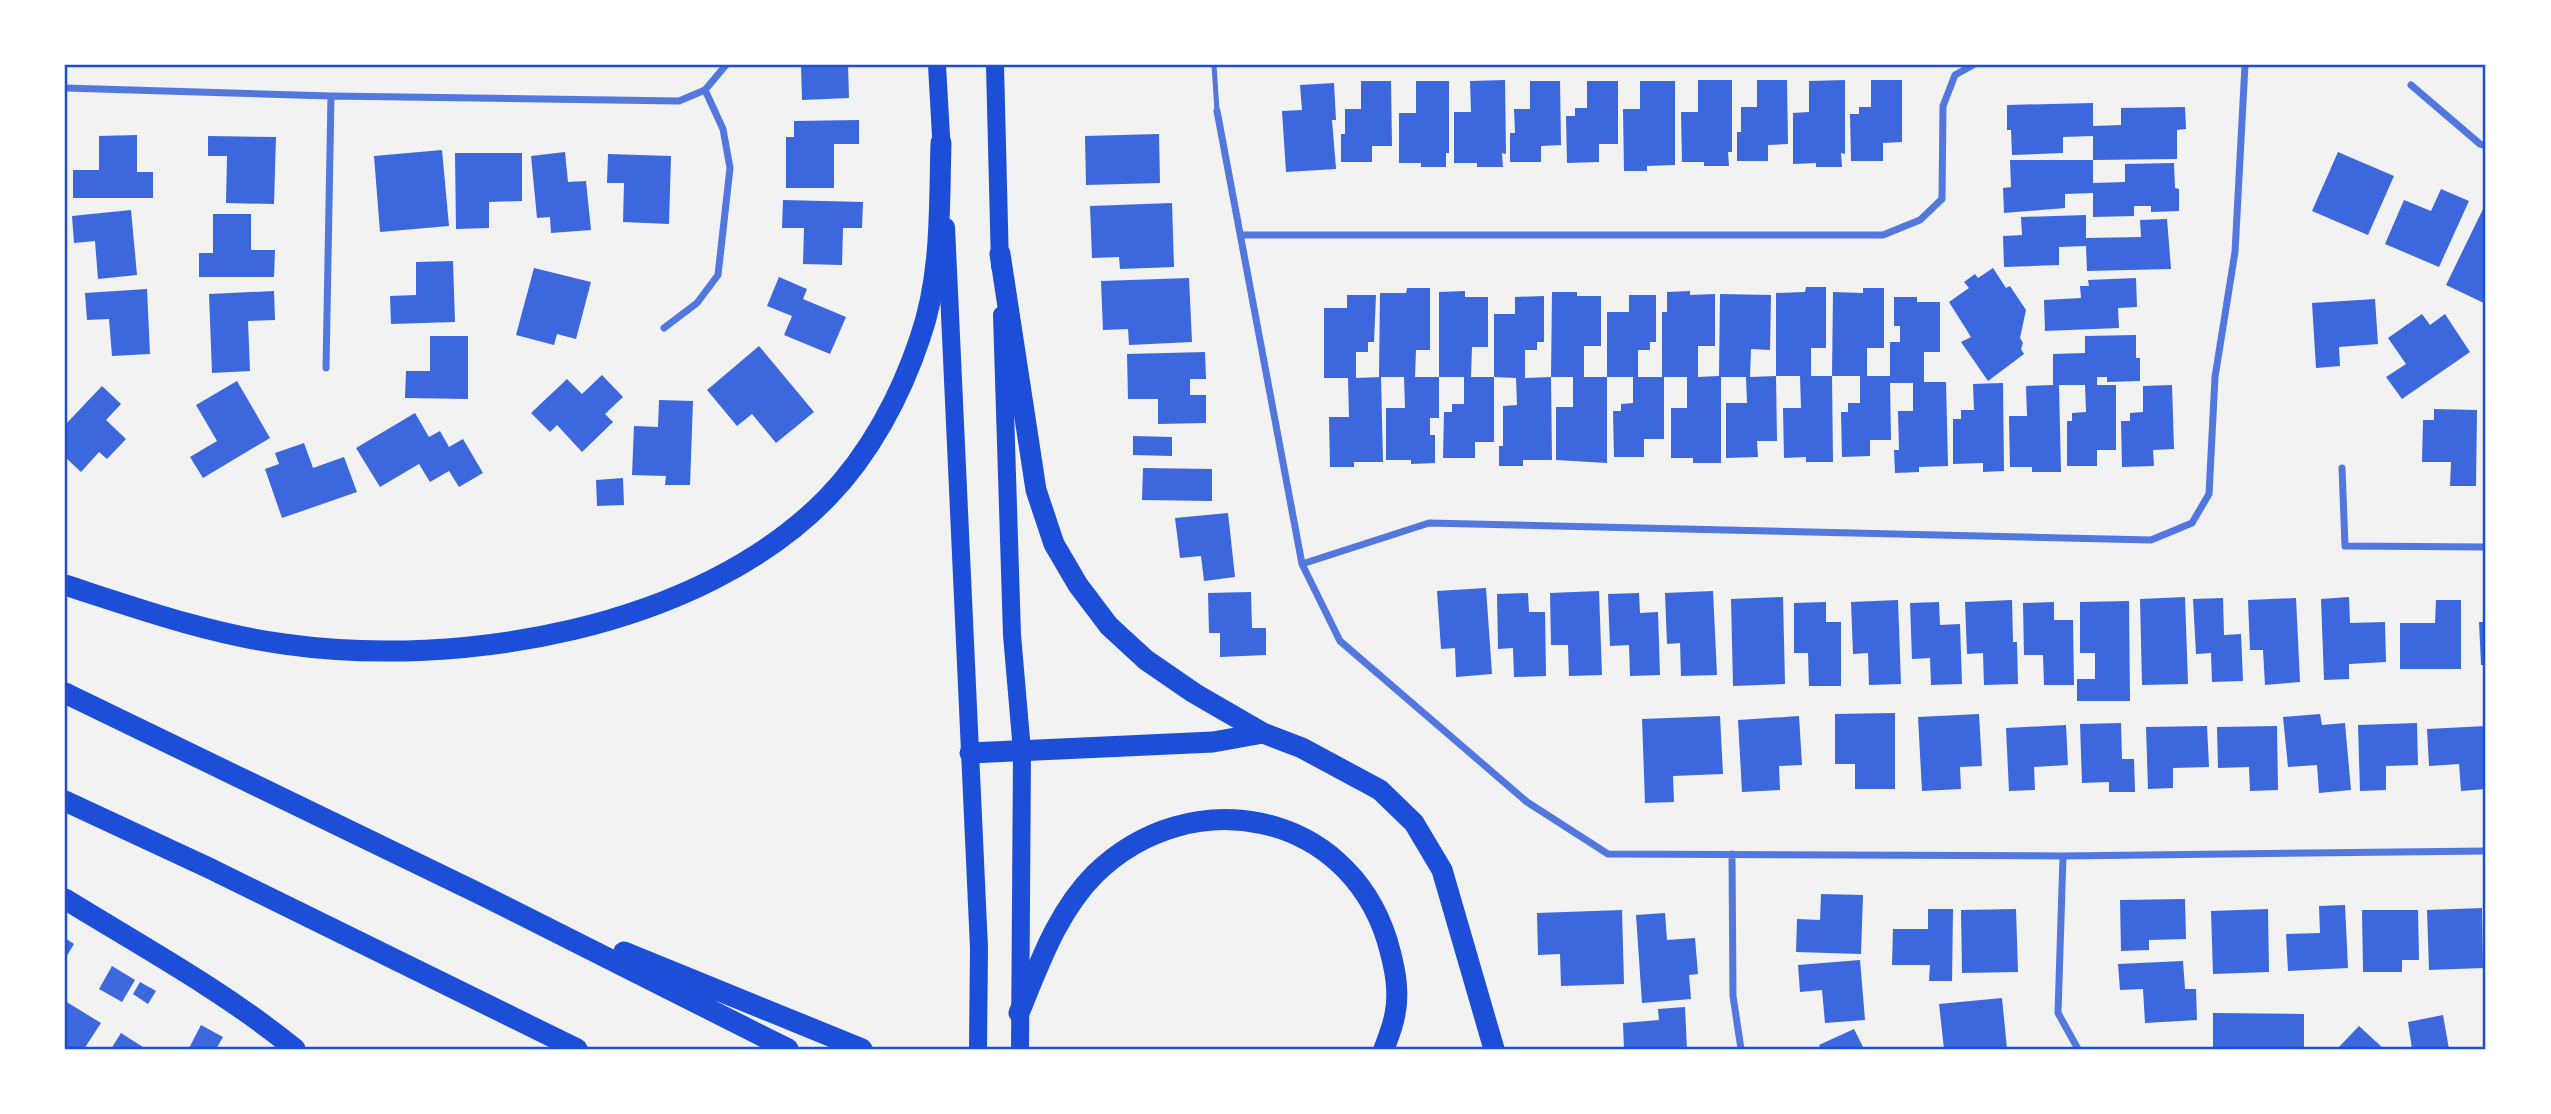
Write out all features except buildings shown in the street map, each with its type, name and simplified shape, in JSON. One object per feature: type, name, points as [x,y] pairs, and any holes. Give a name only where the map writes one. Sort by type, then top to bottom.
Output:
[{"type":"highway","points":[[65,585],[205,628],[284,644],[397,652],[467,649],[537,638],[599,623],[666,600],[730,570],[785,535],[828,497],[867,450],[895,397],[920,338],[937,275],[941,143]]},
{"type":"highway","points":[[1000,254],[1036,491],[1054,544],[1078,585],[1109,626],[1146,660],[1194,693],[1263,733],[1302,748],[1380,790],[1414,823],[1442,870],[1494,1049]]},
{"type":"highway","points":[[65,693],[480,894],[788,1049]]},
{"type":"highway","points":[[970,752],[1213,742],[1263,733]]},
{"type":"highway","points":[[65,801],[209,868],[578,1049]]},
{"type":"highway","points":[[1019,1013],[1061,918],[1095,874],[1136,841],[1184,822],[1233,818],[1281,828],[1326,851],[1359,884],[1381,922],[1395,969],[1395,1013],[1384,1049]]},
{"type":"highway","points":[[480,894],[862,1049]]},
{"type":"highway","points":[[65,899],[209,986],[295,1049]]},
{"type":"main road","points":[[937,65],[979,948],[978,1049]]},
{"type":"main road","points":[[995,65],[1012,635],[1022,751],[1020,1049]]},
{"type":"street","points":[[65,88],[331,96],[679,101],[705,90],[726,65]]},
{"type":"street","points":[[1242,235],[1883,235],[1920,220],[1942,199],[1943,106],[1955,75],[1973,65]]},
{"type":"street","points":[[1302,564],[1429,523],[2151,540],[2192,523],[2209,494],[2215,377],[2235,252],[2245,65]]},
{"type":"street","points":[[2411,85],[2480,144],[2486,146]]},
{"type":"street","points":[[664,328],[697,303],[718,275],[730,168],[723,130],[705,90]]},
{"type":"street","points":[[326,368],[331,96]]},
{"type":"street","points":[[1217,111],[1302,564],[1340,641],[1527,802],[1608,854],[2063,856],[2486,851]]},
{"type":"street","points":[[2342,468],[2344,547],[2486,547]]},
{"type":"street","points":[[1732,854],[1733,996],[1741,1049]]},
{"type":"street","points":[[2063,856],[2058,1013],[2078,1049]]},
{"type":"lane","points":[[1214,65],[1217,111]]}]
